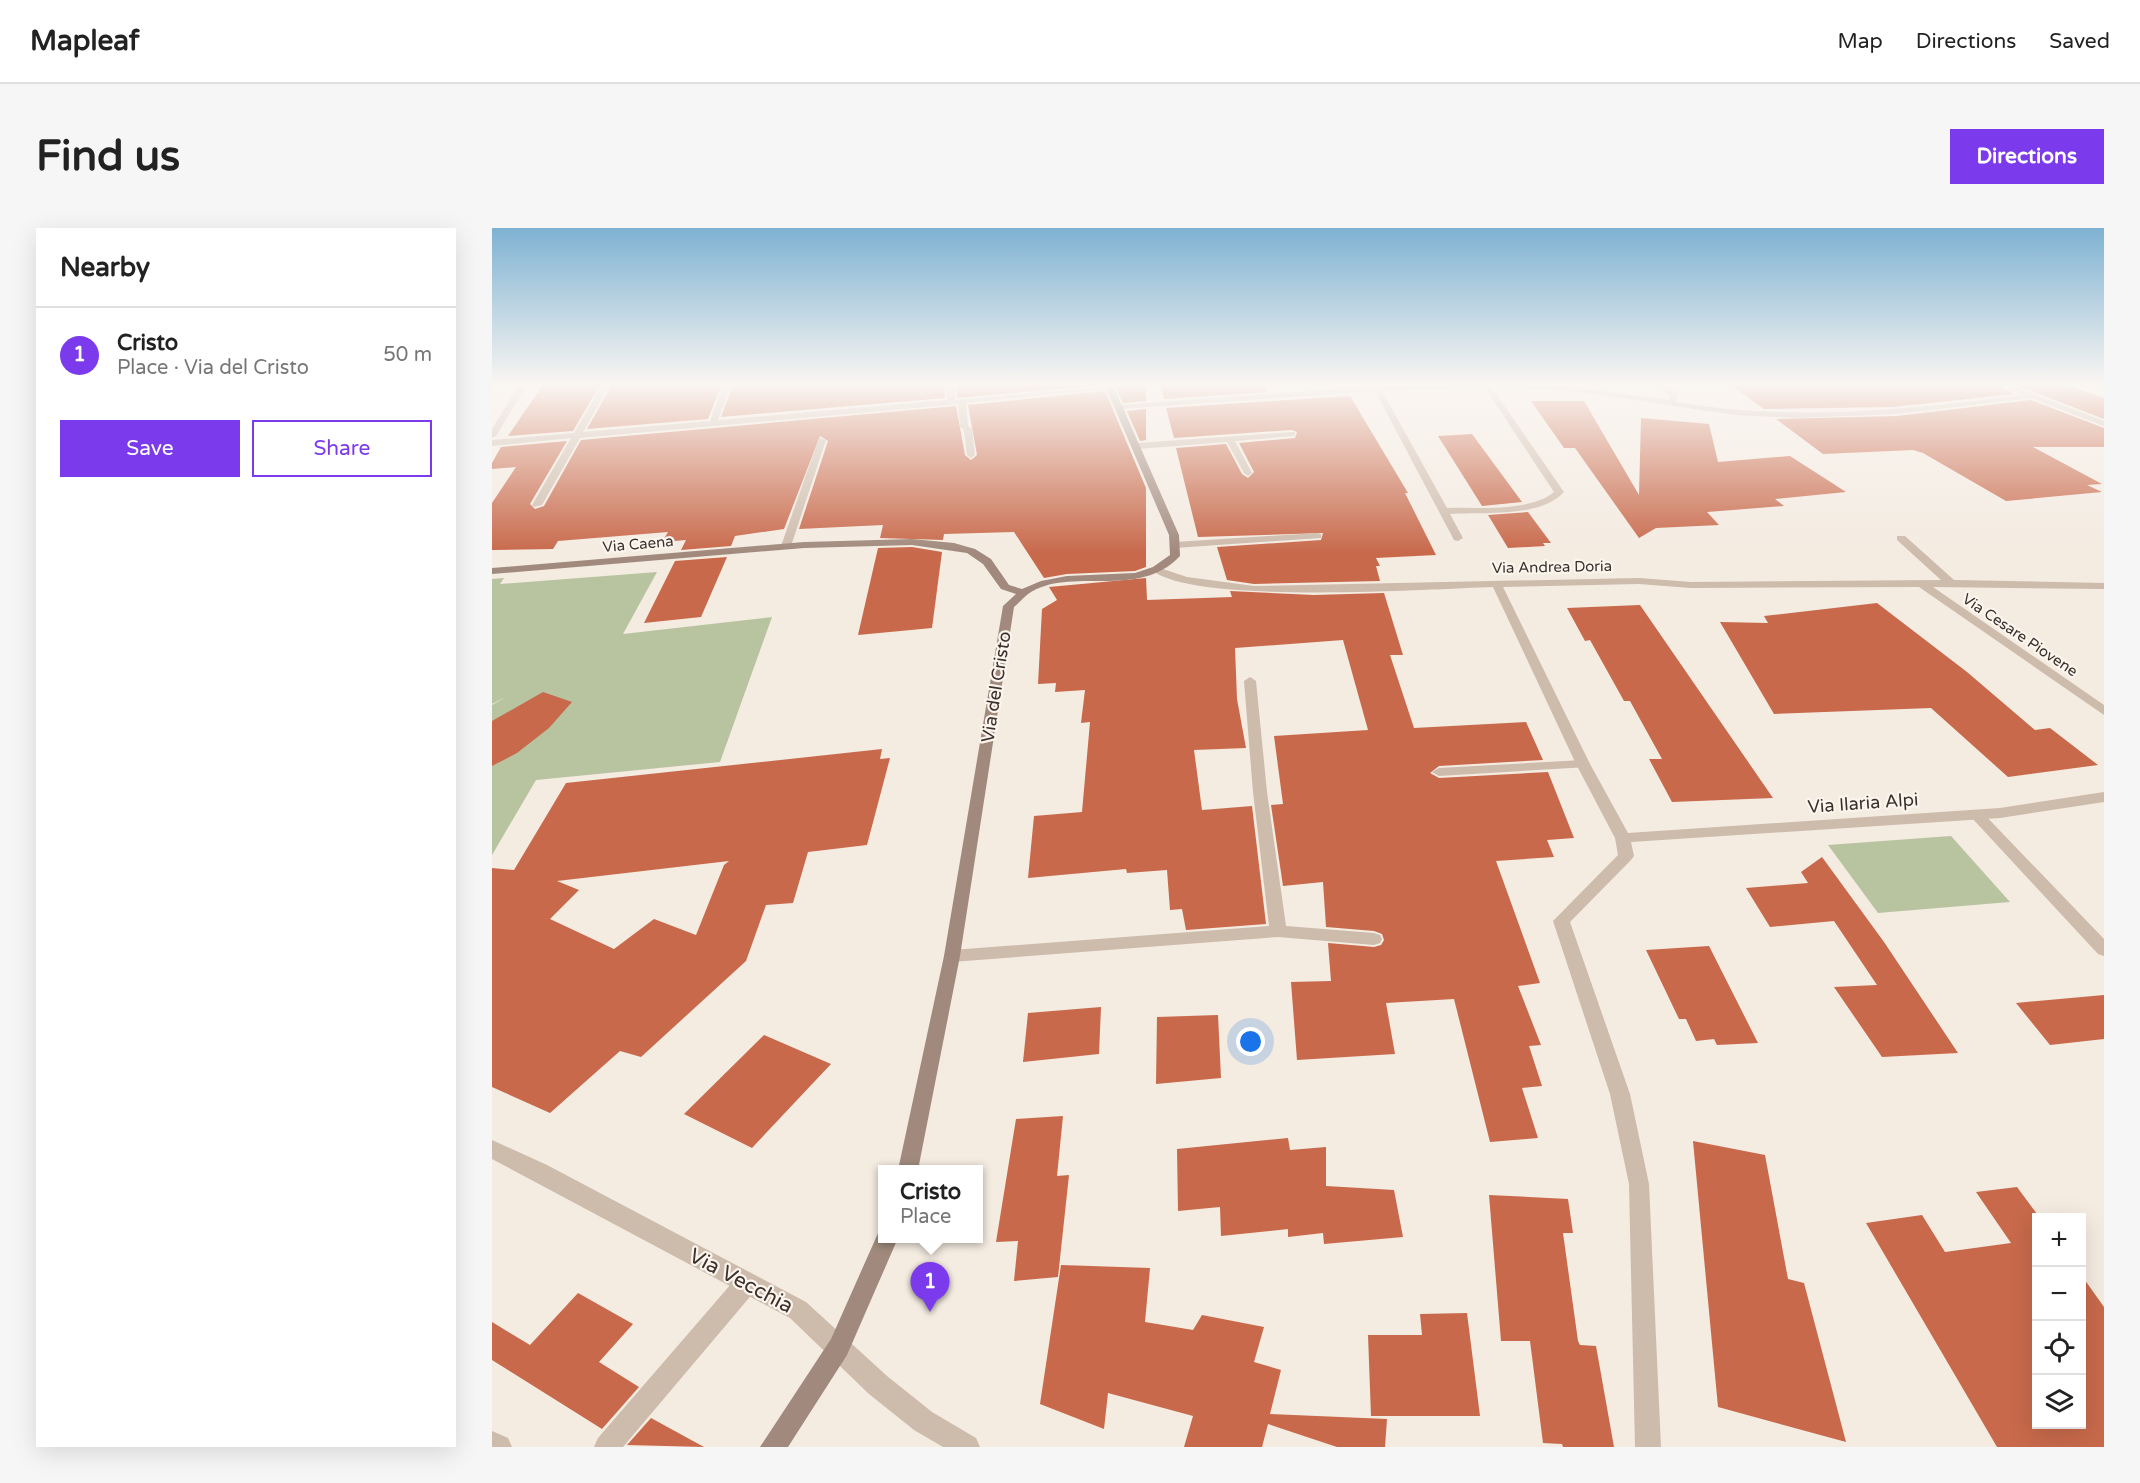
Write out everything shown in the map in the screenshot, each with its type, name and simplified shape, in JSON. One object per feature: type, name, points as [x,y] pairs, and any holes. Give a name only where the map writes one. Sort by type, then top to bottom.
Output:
[{"type":"street","points":[[492,443],[526,440]]},
{"type":"street","points":[[537,505],[576,440]]},
{"type":"street","points":[[786,546],[822,440]]},
{"type":"street","points":[[969,440],[971,455]]},
{"type":"street","points":[[1022,592],[1050,582],[1124,578],[1157,570],[1175,556],[1174,535],[1134,440]]},
{"type":"street","points":[[1137,446],[1218,440]]},
{"type":"street","points":[[1230,440],[1248,473]]},
{"type":"street","points":[[1404,440],[1458,538]]},
{"type":"street","points":[[1442,511],[1538,506],[1555,499],[1559,492],[1524,440]]},
{"type":"street","points":[[1175,545],[1317,536]]},
{"type":"street","points":[[1901,538],[1951,583]]},
{"type":"street","name":"Via Caena","points":[[492,571],[786,546],[895,542],[955,547],[983,557],[1005,587],[1022,592]]},
{"type":"street","name":"Via Andrea Doria","points":[[1157,570],[1185,580],[1254,589],[1639,581],[1691,585],[1951,583],[2104,586]]},
{"type":"street","name":"Via Cesare Piovene","points":[[1921,583],[2104,711]]},
{"type":"street","points":[[1496,584],[1583,764],[1623,838],[1626,856],[1561,921],[1620,1094],[1639,1184],[1648,1447]]},
{"type":"street","name":"Via del Cristo","points":[[909,1165],[952,956],[1009,606],[1022,592]]},
{"type":"street","points":[[1250,681],[1260,792],[1278,931]]},
{"type":"street","points":[[1439,772],[1583,764]]},
{"type":"street","name":"Via Ilaria Alpi","points":[[1623,838],[1977,815],[2104,797]]},
{"type":"street","points":[[1977,815],[2104,950]]},
{"type":"street","points":[[952,956],[1278,931],[1374,939]]},
{"type":"street","name":"Via Vecchia","points":[[492,1149],[540,1172],[798,1310],[878,1385],[923,1421],[967,1447]]},
{"type":"street","points":[[773,1447],[839,1347],[885,1243]]},
{"type":"street","points":[[607,1447],[746,1284]]},
{"type":"street","points":[[492,1444],[499,1447]]},
{"type":"green space","points":[[657,572],[623,634],[772,617],[720,762],[536,780],[492,855],[492,705],[506,697],[492,704],[492,579],[504,578],[500,584]]},
{"type":"green space","points":[[1951,836],[2010,902],[1878,913],[1828,845]]},
{"type":"building","points":[[581,440],[818,440],[784,529],[735,536],[731,546],[681,550],[686,540],[662,542],[668,532],[558,541],[553,549],[492,550],[492,503],[516,467],[492,469],[492,463],[501,447],[567,441],[530,504],[535,509],[544,506]]},
{"type":"building","points":[[826,440],[962,440],[965,455],[971,460],[977,455],[974,440],[1126,440],[1146,488],[1146,567],[1135,571],[1067,574],[1044,578],[1014,532],[944,534],[943,540],[880,538],[883,525],[799,529],[828,441]]},
{"type":"building","points":[[1274,440],[1376,440],[1408,493],[1405,493],[1436,555],[1376,558],[1380,566],[1376,566],[1380,581],[1254,584],[1227,580],[1217,547],[1321,540],[1323,533],[1198,537],[1176,448],[1226,444],[1242,474],[1248,478],[1254,472],[1239,443]]},
{"type":"building","points":[[1440,440],[1476,440],[1522,502],[1482,506]]},
{"type":"building","points":[[1558,440],[1607,440],[1639,495],[1640,440],[1713,440],[1718,462],[1790,456],[1846,492],[1775,499],[1784,506],[1707,512],[1719,525],[1656,528],[1639,538],[1575,448],[1564,448]]},
{"type":"building","points":[[1804,440],[2104,440],[2104,447],[2033,447],[2102,484],[2087,485],[2102,492],[2006,501],[1923,453],[1913,450],[1823,454]]},
{"type":"building","points":[[1528,512],[1551,543],[1543,543],[1545,546],[1508,548],[1488,515]]},
{"type":"building","points":[[912,547],[942,552],[932,628],[858,635],[878,548]]},
{"type":"building","points":[[727,557],[701,617],[644,623],[675,561]]},
{"type":"building","points":[[1146,578],[1147,600],[1232,597],[1230,591],[1314,595],[1384,593],[1403,655],[1390,655],[1414,728],[1526,722],[1543,760],[1439,766],[1430,773],[1439,778],[1548,772],[1574,838],[1547,840],[1554,857],[1496,861],[1540,983],[1518,986],[1541,1045],[1529,1046],[1542,1086],[1522,1088],[1538,1138],[1490,1142],[1454,999],[1386,1003],[1395,1054],[1297,1060],[1291,982],[1331,981],[1328,943],[1374,947],[1381,945],[1384,940],[1382,934],[1374,931],[1326,927],[1323,882],[1283,886],[1271,805],[1283,804],[1274,736],[1368,730],[1343,640],[1235,648],[1237,699],[1246,748],[1194,750],[1202,810],[1252,806],[1266,924],[1186,930],[1182,909],[1170,910],[1167,870],[1127,873],[1126,869],[1028,878],[1034,816],[1082,812],[1090,722],[1081,723],[1085,690],[1055,692],[1056,683],[1038,684],[1042,609],[1057,600],[1049,587]]},
{"type":"building","points":[[1877,603],[1967,672],[2035,730],[2050,728],[2098,765],[2008,777],[1931,708],[1774,714],[1720,622],[1768,623],[1764,616]]},
{"type":"building","points":[[1640,605],[1773,798],[1672,802],[1649,759],[1662,759],[1630,701],[1624,701],[1590,640],[1585,641],[1567,608]]},
{"type":"building","points":[[543,692],[572,702],[549,728],[517,753],[492,766],[492,721]]},
{"type":"building","points":[[882,749],[880,759],[890,758],[867,845],[808,852],[793,903],[766,905],[746,961],[641,1057],[620,1051],[550,1113],[492,1087],[492,868],[514,870],[566,783]],"holes":[[[729,861],[724,865],[696,935],[654,919],[614,949],[550,919],[579,890],[557,881]]]},
{"type":"building","points":[[1822,857],[1884,942],[1958,1053],[1882,1057],[1834,987],[1877,985],[1834,921],[1770,927],[1746,888],[1808,883],[1801,872]]},
{"type":"building","points":[[1709,946],[1758,1043],[1717,1045],[1714,1039],[1696,1041],[1686,1019],[1679,1019],[1646,950]]},
{"type":"building","points":[[2104,995],[2104,1039],[2050,1045],[2016,1003]]},
{"type":"building","points":[[1101,1007],[1099,1054],[1023,1062],[1028,1013]]},
{"type":"building","points":[[1218,1015],[1221,1078],[1156,1084],[1157,1017]]},
{"type":"building","points":[[764,1035],[831,1064],[752,1148],[684,1114]]},
{"type":"building","points":[[1063,1116],[1057,1176],[1069,1175],[1058,1277],[1014,1281],[1018,1241],[996,1242],[1016,1119]]},
{"type":"building","points":[[1288,1138],[1290,1150],[1326,1147],[1326,1186],[1394,1190],[1403,1237],[1324,1244],[1323,1233],[1288,1237],[1288,1229],[1221,1236],[1220,1207],[1178,1211],[1177,1149]]},
{"type":"building","points":[[1693,1141],[1765,1155],[1788,1279],[1804,1283],[1846,1442],[1718,1407]]},
{"type":"building","points":[[2017,1187],[2036,1213],[2032,1213],[2032,1429],[2086,1429],[2086,1282],[2104,1307],[2104,1447],[1997,1447],[1866,1223],[1922,1215],[1945,1252],[2011,1243],[1976,1192]]},
{"type":"building","points":[[1489,1195],[1568,1199],[1573,1233],[1563,1233],[1578,1341],[1580,1345],[1596,1346],[1614,1447],[1563,1447],[1562,1444],[1543,1443],[1530,1341],[1501,1341]]},
{"type":"building","points":[[1061,1265],[1150,1268],[1145,1322],[1193,1330],[1202,1315],[1264,1327],[1254,1362],[1281,1370],[1270,1414],[1387,1419],[1385,1447],[1337,1447],[1268,1424],[1262,1447],[1184,1447],[1193,1416],[1108,1393],[1104,1429],[1040,1404]]},
{"type":"building","points":[[578,1293],[633,1324],[599,1362],[639,1387],[602,1429],[492,1360],[492,1322],[530,1345]]},
{"type":"building","points":[[1467,1313],[1480,1416],[1371,1416],[1368,1335],[1422,1335],[1420,1314]]},
{"type":"building","points":[[651,1418],[704,1447],[627,1445]]},
{"type":"place","name":"Cristo","points":[[930,1312]]}]
